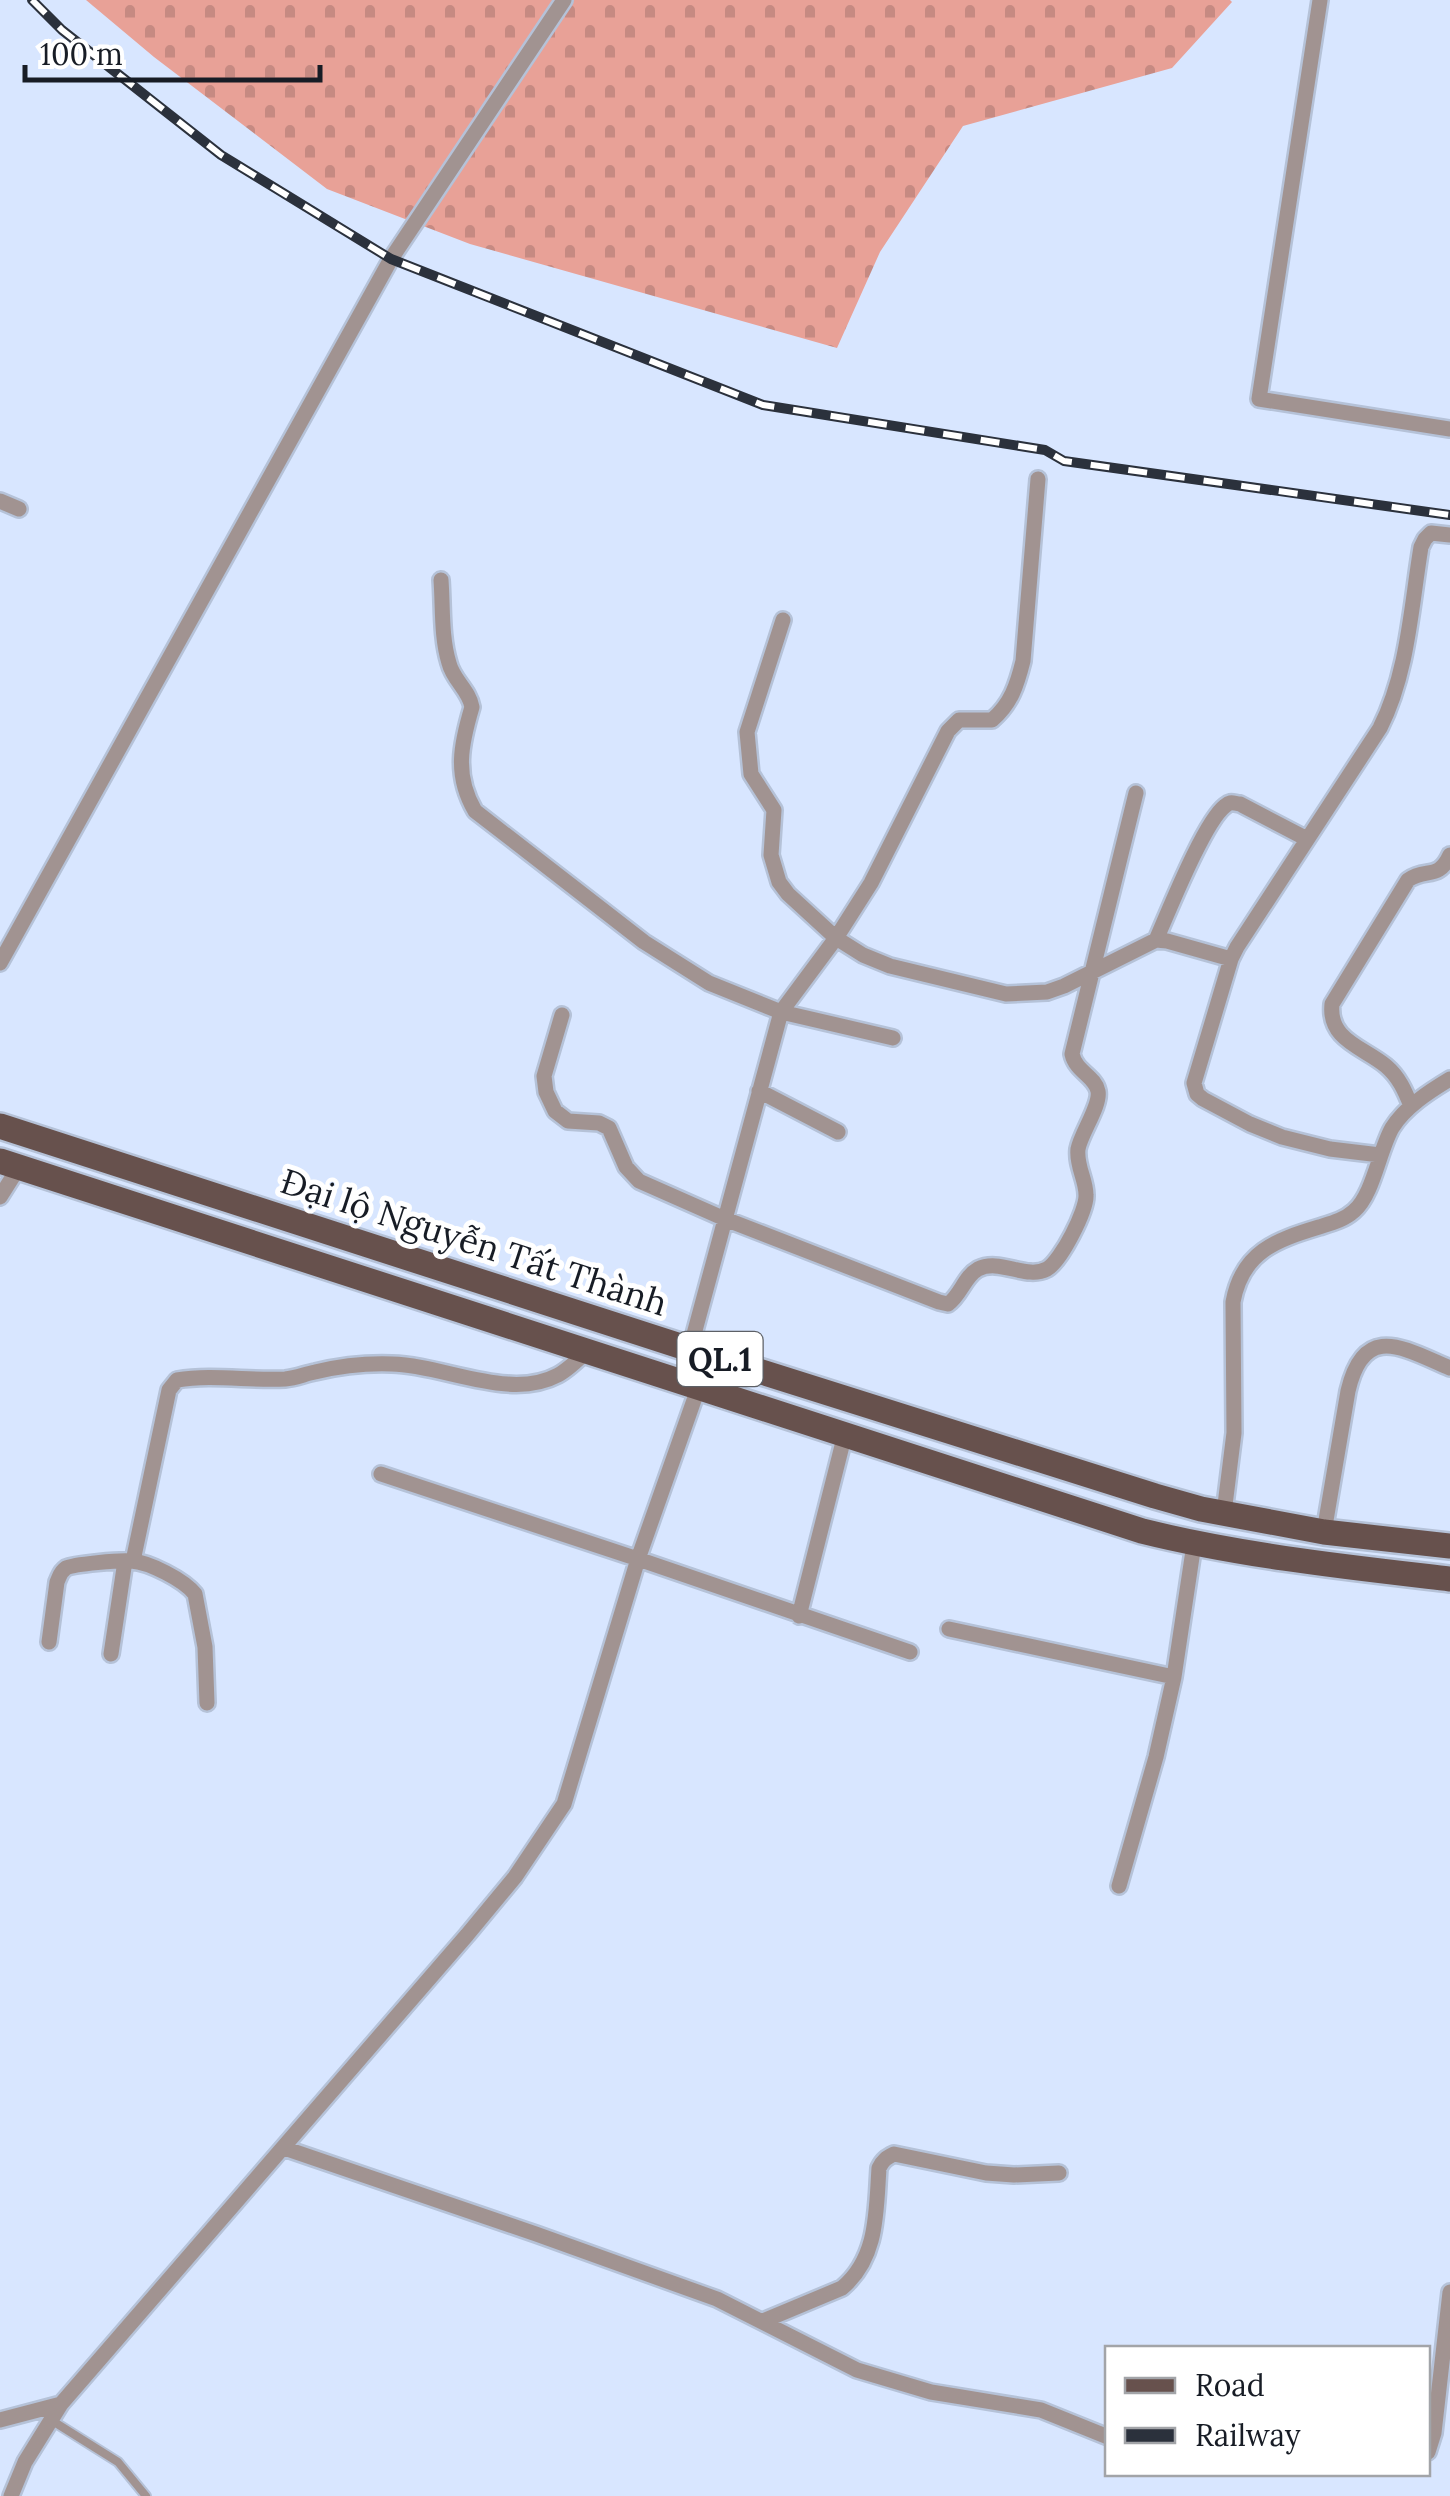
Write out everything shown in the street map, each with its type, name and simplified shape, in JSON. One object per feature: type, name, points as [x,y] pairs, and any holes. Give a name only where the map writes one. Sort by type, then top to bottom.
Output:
[{"type":"main road","name":"Đại lộ Nguyễn Tất Thành","points":[[0,1126],[701,1353],[1212,1511],[1324,1532],[1450,1546]]},
{"type":"main road","name":"Đại lộ Nguyễn Tất Thành","points":[[10,1164],[1142,1531],[1194,1544],[1308,1562],[1450,1578]]},
{"type":"main road","points":[[699,1386],[701,1353]]},
{"type":"main road","points":[[1194,1544],[1212,1511]]},
{"type":"street","points":[[0,962],[391,259],[564,0]]},
{"type":"street","points":[[1320,0],[1259,399],[1450,429]]},
{"type":"street","points":[[701,1353],[726,1219],[781,1012],[871,883],[948,731],[960,720],[992,720],[1016,688],[1023,661],[1038,479]]},
{"type":"street","points":[[0,502],[18,508]]},
{"type":"street","points":[[1380,1155],[1330,1149],[1282,1137],[1250,1124],[1198,1094],[1194,1082],[1231,959],[1391,707],[1400,680],[1425,538],[1431,533],[1450,534]]},
{"type":"street","points":[[441,580],[448,662],[472,706],[460,750],[475,811],[644,942],[709,983],[781,1012],[892,1038]]},
{"type":"street","points":[[783,620],[747,732],[750,774],[774,810],[772,855],[779,882],[836,938],[863,956],[890,966],[1006,994],[1047,992],[1064,986],[1156,940],[1231,959]]},
{"type":"street","points":[[562,1015],[544,1076],[546,1092],[555,1111],[568,1121],[599,1123],[609,1128],[626,1167],[639,1181],[726,1219],[948,1304],[981,1268],[1044,1271],[1063,1249],[1086,1206],[1078,1153],[1099,1095],[1098,1086],[1079,1070],[1072,1054],[1136,793]]},
{"type":"street","points":[[1156,940],[1203,838],[1224,806],[1240,804],[1306,840]]},
{"type":"street","points":[[1411,1106],[1401,1082],[1385,1066],[1337,1033],[1332,1004],[1408,880],[1441,870],[1450,855]]},
{"type":"street","points":[[1212,1511],[1234,1433],[1235,1288],[1251,1261],[1265,1248],[1341,1220],[1359,1207],[1396,1122],[1450,1078]]},
{"type":"street","points":[[760,1091],[838,1132]]},
{"type":"street","points":[[0,1198],[10,1164]]},
{"type":"street","points":[[1324,1532],[1348,1392],[1359,1361],[1368,1351],[1393,1345],[1450,1368]]},
{"type":"street","points":[[111,1654],[128,1561],[169,1390],[177,1380],[268,1380],[365,1364],[395,1364],[502,1384],[524,1384],[562,1373],[588,1350]]},
{"type":"street","points":[[11,2496],[24,2462],[61,2404],[515,1877],[564,1804],[638,1559],[699,1386]]},
{"type":"street","points":[[799,1616],[845,1434]]},
{"type":"street","points":[[381,1474],[910,1652]]},
{"type":"street","points":[[1119,1886],[1174,1677],[1194,1544]]},
{"type":"street","points":[[49,1642],[58,1582],[68,1567],[128,1561],[174,1577],[195,1594],[205,1646],[207,1703]]},
{"type":"street","points":[[950,1629],[1174,1677]]},
{"type":"street","points":[[284,2148],[717,2300],[856,2370],[930,2392],[1040,2410],[1105,2436]]},
{"type":"street","points":[[762,2320],[842,2288],[853,2279],[867,2256],[876,2227],[880,2168],[883,2160],[894,2154],[986,2173],[1059,2173]]},
{"type":"street","points":[[1430,2446],[1450,2292]]},
{"type":"street","points":[[0,2420],[61,2404]]},
{"type":"lane","points":[[51,2420],[118,2462],[146,2496]]},
{"type":"green space","points":[[86,0],[1232,2],[1172,68],[963,126],[880,252],[837,348],[470,244],[327,189]]},
{"type":"railway","points":[[32,0],[62,30],[221,155],[391,259],[763,405],[1045,450],[1064,461],[1450,515]]}]
